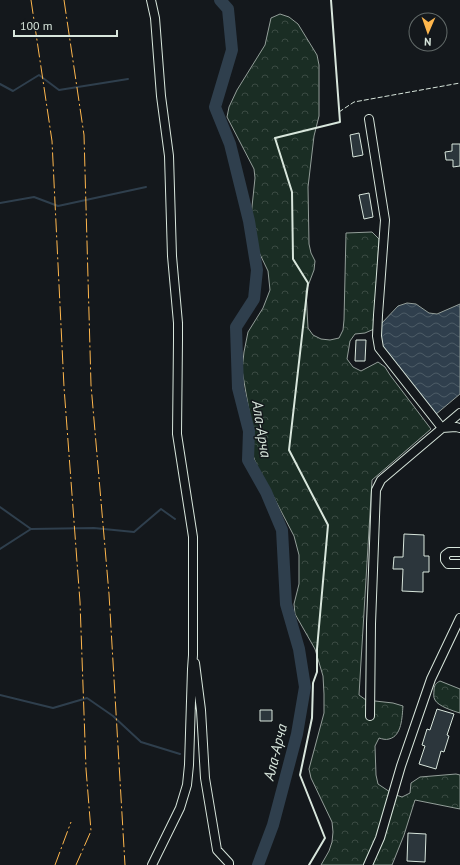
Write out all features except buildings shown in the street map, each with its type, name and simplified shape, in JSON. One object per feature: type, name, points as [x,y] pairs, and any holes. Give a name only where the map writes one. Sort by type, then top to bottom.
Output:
[{"type":"street","points":[[151,0],[155,18],[161,96],[169,156],[172,256],[178,323],[177,434],[193,537],[193,655],[187,785],[180,808],[152,865]]},
{"type":"street","points":[[369,119],[385,220],[377,336],[379,348],[442,428]]},
{"type":"street","points":[[370,716],[371,624],[376,490],[381,480],[460,413]]},
{"type":"street","points":[[442,428],[460,428]]},
{"type":"street","points":[[460,552],[449,552],[446,555],[445,560],[448,564],[460,564]]},
{"type":"street","points":[[368,865],[380,838],[401,766],[431,679],[460,618]]},
{"type":"street","points":[[193,655],[202,710],[205,778],[217,850],[229,863],[229,865]]},
{"type":"green space","points":[[280,14],[289,17],[298,24],[317,55],[319,65],[319,116],[314,136],[308,187],[309,244],[315,261],[314,270],[306,291],[308,328],[313,335],[321,339],[330,340],[339,338],[343,330],[344,320],[346,233],[372,232],[379,239],[374,329],[365,333],[355,334],[350,341],[347,359],[353,367],[361,371],[378,362],[385,367],[431,429],[372,480],[359,695],[366,700],[393,703],[403,706],[400,726],[397,734],[388,739],[379,738],[375,746],[376,775],[378,784],[393,794],[402,797],[410,793],[411,783],[420,777],[460,775],[460,809],[415,800],[404,835],[392,865],[321,865],[332,842],[332,822],[311,778],[309,769],[324,713],[323,676],[315,649],[295,614],[294,604],[299,584],[299,555],[294,536],[258,469],[251,450],[251,422],[242,370],[244,352],[248,332],[263,308],[270,290],[268,271],[256,246],[250,226],[255,178],[254,169],[227,117],[229,107],[237,90],[265,45],[271,18]]},
{"type":"green space","points":[[440,681],[460,689],[460,713],[442,706],[435,700],[434,687],[436,683]]},
{"type":"water","points":[[407,303],[416,304],[429,313],[437,314],[460,304],[460,394],[435,415],[380,345],[381,324],[398,306]]},
{"type":"waterway","name":"Ала-Арча","points":[[220,0],[228,9],[232,50],[215,107],[230,144],[249,221],[257,270],[254,299],[236,327],[238,388],[249,431],[248,460],[266,492],[282,530],[286,604],[299,649],[305,687],[297,734],[273,825],[258,865]]},
{"type":"waterway","points":[[0,84],[13,91],[39,75],[59,90],[128,79]]},
{"type":"waterway","points":[[0,203],[34,197],[58,206],[146,187]]},
{"type":"waterway","points":[[0,507],[31,529],[94,528],[134,532],[161,509],[175,519]]},
{"type":"waterway","points":[[0,549],[31,529]]},
{"type":"waterway","points":[[0,695],[53,708],[87,698],[113,716],[141,742],[180,754]]},
{"type":"fence","points":[[339,112],[354,102],[460,83]]},
{"type":"wall","points":[[309,865],[325,838],[300,775],[312,718],[313,683],[317,672],[317,649],[328,525],[289,450],[308,283],[293,259],[292,192],[275,138],[340,122],[331,0]]},
{"type":"power","points":[[31,0],[52,141],[64,387],[80,602],[86,769],[91,831],[76,865]]},
{"type":"power","points":[[64,0],[84,135],[91,385],[109,594],[125,865]]},
{"type":"power","points":[[55,865],[71,822]]}]
